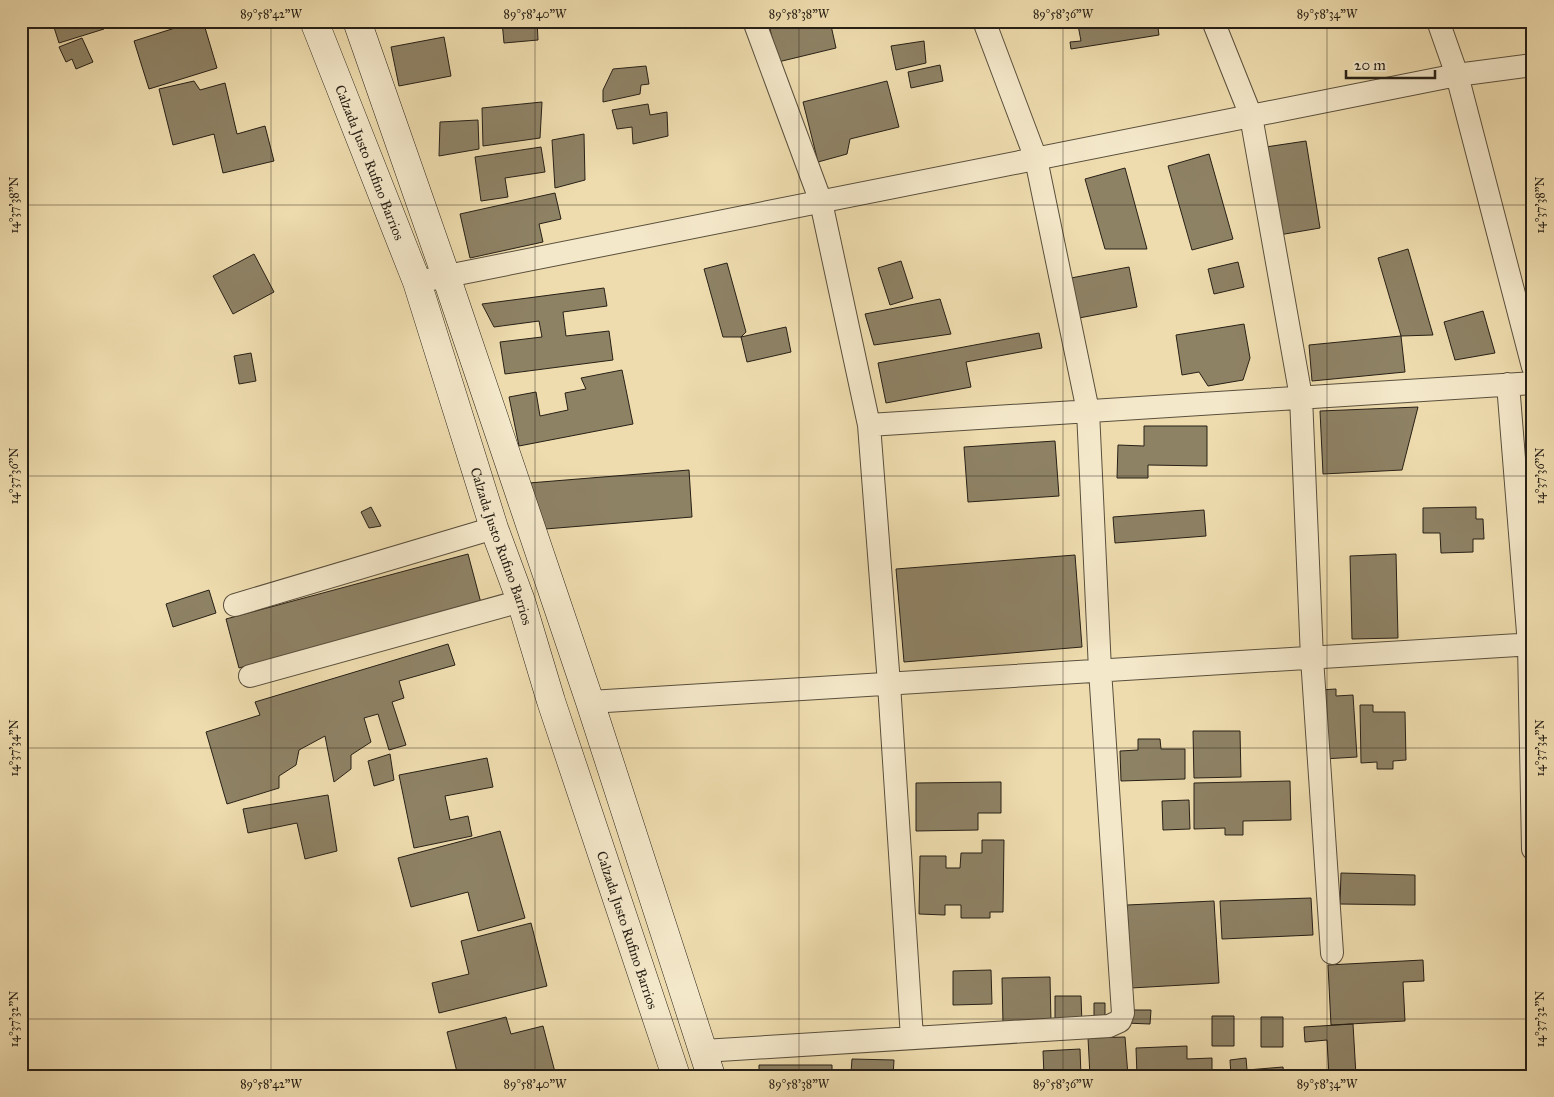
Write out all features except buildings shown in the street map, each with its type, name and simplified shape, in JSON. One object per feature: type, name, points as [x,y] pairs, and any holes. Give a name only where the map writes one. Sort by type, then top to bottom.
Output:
[{"type":"street","name":"Calzada Justo Rufino Barrios","points":[[314,21],[417,282],[494,528],[521,601],[551,701],[676,1076]]},
{"type":"street","points":[[357,21],[446,276],[590,702],[707,1063],[912,1038],[1109,1026],[1120,1020],[1123,1013],[1100,670],[1088,411],[1036,159],[984,21]]},
{"type":"street","points":[[754,21],[821,202],[869,425],[889,684],[912,1038]]},
{"type":"street","points":[[1213,21],[1251,116],[1300,398],[1312,658],[1332,953]]},
{"type":"street","points":[[1438,21],[1457,75],[1533,366]]},
{"type":"street","points":[[417,282],[1457,75],[1533,65]]},
{"type":"street","points":[[869,425],[1533,383]]},
{"type":"street","points":[[1508,384],[1531,644],[1533,849]]},
{"type":"street","points":[[235,606],[494,528]]},
{"type":"street","points":[[250,676],[521,601]]},
{"type":"street","points":[[590,702],[1531,644]]}]
